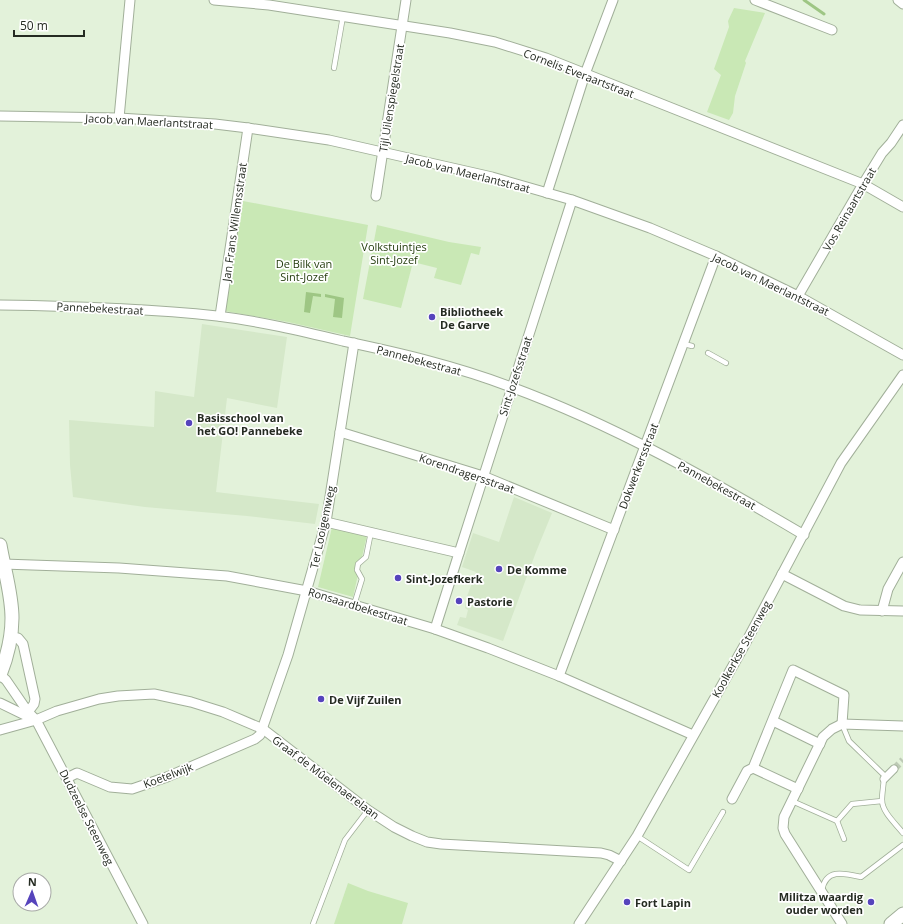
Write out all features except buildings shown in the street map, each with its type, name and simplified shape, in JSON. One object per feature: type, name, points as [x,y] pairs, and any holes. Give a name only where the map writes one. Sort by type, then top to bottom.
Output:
[{"type":"main road","name":"Dudzeelse Steenweg","points":[[0,545],[12,618],[8,652],[0,675]]},
{"type":"main road","points":[[891,924],[903,914]]},
{"type":"street","points":[[119,118],[130,0]]},
{"type":"street","name":"Cornelis Everaartstraat","points":[[214,0],[270,2],[495,42],[546,58],[863,184],[903,207]]},
{"type":"street","name":"Tijl Uilenspiegelstraat","points":[[376,196],[406,0]]},
{"type":"street","points":[[547,193],[585,74],[613,0]]},
{"type":"street","points":[[755,0],[832,30]]},
{"type":"street","points":[[898,0],[903,4]]},
{"type":"street","name":"Jacob van Maerlantstraat","points":[[0,116],[119,118],[215,124],[248,128],[330,140],[492,177],[572,200],[623,217],[716,256],[798,296],[903,355]]},
{"type":"street","name":"Vos Reinaartstraat","points":[[798,296],[882,153],[903,125]]},
{"type":"street","name":"Jan Frans Willemsstraat","points":[[220,316],[248,128]]},
{"type":"street","name":"Sint-Jozefsstraat","points":[[435,629],[572,200]]},
{"type":"street","name":"Dokwerkersstraat","points":[[559,676],[646,446],[688,345],[716,256]]},
{"type":"street","name":"Pannebekestraat","points":[[0,305],[77,306],[220,316],[298,330],[411,356],[512,387],[576,413],[646,446],[721,486],[804,535]]},
{"type":"street","name":"Ter Looigemweg","points":[[263,729],[288,655],[326,522],[354,343]]},
{"type":"street","name":"Koolkerkse Steenweg","points":[[580,924],[636,836],[804,535],[841,463],[903,375]]},
{"type":"street","name":"Korendragersstraat","points":[[340,432],[483,476],[614,530]]},
{"type":"street","points":[[326,522],[459,553]]},
{"type":"street","points":[[882,611],[888,589],[903,562]]},
{"type":"street","name":"Ronsaardbekestraat","points":[[3,564],[119,568],[226,576],[307,591],[435,629],[559,676],[693,735]]},
{"type":"street","points":[[782,574],[844,606],[860,610],[903,611]]},
{"type":"street","points":[[11,636],[18,638],[23,644],[35,699],[34,704],[28,712]]},
{"type":"street","points":[[732,799],[747,771],[753,768],[793,670],[844,695],[842,724]]},
{"type":"street","name":"Dudzeelse Steenweg","points":[[0,675],[6,680],[28,712],[36,720],[143,924]]},
{"type":"street","name":"Graaf de Mûelenaerelaan","points":[[0,730],[36,720],[57,711],[99,699],[118,696],[154,694],[209,707],[263,729],[368,810],[412,836],[427,842],[601,853],[621,861]]},
{"type":"street","points":[[0,703],[36,720]]},
{"type":"street","points":[[773,721],[820,744]]},
{"type":"street","points":[[842,924],[785,834],[783,828],[784,817],[820,744],[827,733],[842,724],[901,728]]},
{"type":"street","name":"Koetelwijk","points":[[67,778],[77,773],[110,787],[132,788],[167,777],[255,740],[263,729]]},
{"type":"street","points":[[753,768],[798,789]]},
{"type":"street","points":[[884,778],[894,769]]},
{"type":"lane","points":[[334,68],[342,16]]},
{"type":"lane","points":[[708,353],[726,363]]},
{"type":"lane","points":[[354,605],[362,579],[357,570],[358,564],[366,557],[371,532]]},
{"type":"lane","points":[[842,724],[849,741],[884,775],[882,801],[886,812],[903,833]]},
{"type":"lane","points":[[792,801],[838,821],[844,839]]},
{"type":"lane","points":[[838,821],[852,804],[882,801]]},
{"type":"lane","points":[[313,924],[345,840],[368,810]]},
{"type":"lane","points":[[636,836],[690,870],[722,812]]},
{"type":"lane","points":[[822,892],[826,880],[830,876],[835,874],[847,874],[861,877],[903,845]]},
{"type":"shaded area","points":[[306,292],[321,294],[321,297],[313,296],[310,313],[304,312]]},
{"type":"shaded area","points":[[325,294],[344,298],[342,318],[333,317],[335,299],[325,297]]},
{"type":"shaded area","name":"Basisschool van het GO! Pannebeke","points":[[202,324],[287,337],[277,408],[227,398],[216,492],[319,504],[315,524],[145,507],[73,497],[70,465],[69,420],[154,427],[155,391],[194,397]]},
{"type":"shaded area","name":"De Komme","points":[[514,497],[552,513],[503,641],[457,625],[460,617],[466,618],[468,610],[465,608],[466,599],[476,572],[462,567],[473,533],[499,542]]},
{"type":"green space","points":[[734,8],[765,13],[745,61],[746,63],[735,96],[733,113],[729,120],[707,112],[721,75],[714,69],[729,27],[728,21]]},
{"type":"green space","name":"De Bilk van Sint-Jozef","points":[[243,201],[368,225],[350,336],[288,322],[225,311]]},
{"type":"green space","name":"Volkstuintjes Sint-Jozef","points":[[377,225],[449,242],[481,247],[479,255],[471,253],[461,285],[434,278],[437,268],[413,262],[401,308],[363,299]]},
{"type":"green space","points":[[332,527],[367,535],[353,597],[318,587]]},
{"type":"green space","points":[[348,883],[368,891],[408,903],[402,924],[334,924]]},
{"type":"waterway","points":[[804,0],[824,14]]},
{"type":"tunnel","points":[[894,769],[903,760]]},
{"type":"place","name":"Bibliotheek De Garve","points":[[432,317]]},
{"type":"place","name":"Basisschool van het GO! Pannebeke","points":[[189,423]]},
{"type":"place","name":"De Komme","points":[[499,569]]},
{"type":"place","name":"Sint-Jozefkerk","points":[[398,578]]},
{"type":"place","name":"Pastorie","points":[[459,601]]},
{"type":"place","name":"De Vijf Zuilen","points":[[321,699]]},
{"type":"place","name":"Fort Lapin","points":[[627,902]]},
{"type":"place","name":"Militza waardig ouder worden","points":[[871,902]]}]
